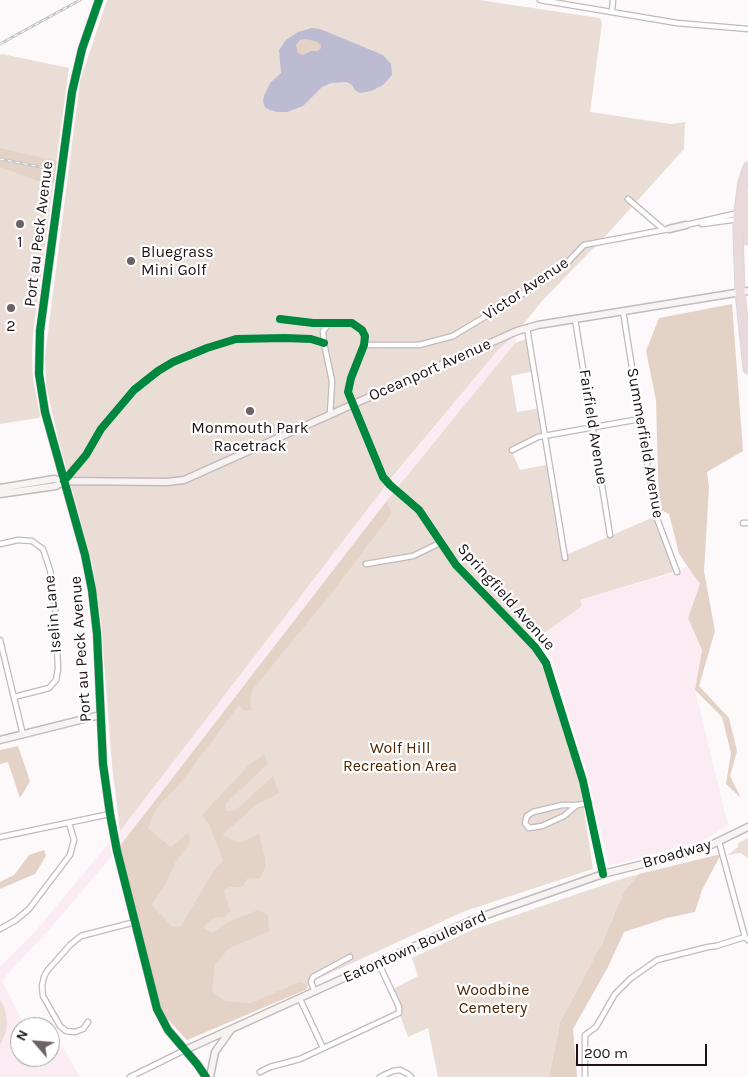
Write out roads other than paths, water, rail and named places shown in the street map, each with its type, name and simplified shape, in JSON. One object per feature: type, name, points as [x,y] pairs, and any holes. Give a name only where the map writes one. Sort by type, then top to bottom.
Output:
[{"type":"highway","points":[[748,167],[744,182],[744,292],[748,369]]},
{"type":"highway","points":[[748,172],[744,216],[748,240]]},
{"type":"street","name":"Port au Peck Avenue","points":[[99,0],[82,49],[72,92],[39,342],[39,374],[42,400],[85,555],[92,590],[103,764],[110,814],[134,922],[157,1009],[168,1030],[206,1077]]},
{"type":"street","points":[[540,0],[730,29],[748,29]]},
{"type":"street","points":[[612,12],[613,0]]},
{"type":"street","points":[[628,198],[666,229]]},
{"type":"street","name":"Victor Avenue","points":[[364,346],[419,345],[453,336],[518,298],[565,265],[584,245],[744,216]]},
{"type":"street","name":"Oceanport Avenue","points":[[64,481],[167,482],[184,480],[477,348],[527,328],[744,292]]},
{"type":"street","name":"Summerfield Avenue","points":[[623,311],[655,513],[677,572]]},
{"type":"street","points":[[280,319],[313,323],[352,322],[362,330],[365,336],[364,346]]},
{"type":"street","name":"Fairfield Avenue","points":[[576,319],[610,535]]},
{"type":"street","points":[[330,415],[332,381],[323,331],[331,322]]},
{"type":"street","points":[[527,328],[565,558]]},
{"type":"street","points":[[0,494],[56,486],[64,481],[86,455],[100,430],[107,424],[124,401],[143,382],[174,362],[207,348],[236,339],[309,339],[324,343]]},
{"type":"street","name":"Springfield Avenue","points":[[364,346],[348,385],[348,392],[383,477],[419,510],[430,523],[440,542],[456,564],[542,656],[549,669],[577,759],[589,803],[603,874]]},
{"type":"street","points":[[512,450],[538,437],[640,419]]},
{"type":"street","points":[[0,488],[54,480],[64,481]]},
{"type":"street","name":"Iselin Lane","points":[[0,544],[18,540],[32,541],[43,549],[50,570],[56,603],[58,669],[56,680],[49,688],[14,697]]},
{"type":"street","points":[[366,564],[413,556],[440,542]]},
{"type":"street","points":[[0,640],[23,735]]},
{"type":"street","points":[[0,740],[100,716]]},
{"type":"street","points":[[577,805],[564,816],[542,826],[533,829],[526,825],[525,818],[533,812],[562,804],[577,805],[589,803]]},
{"type":"street","points":[[0,837],[110,814]]},
{"type":"street","points":[[1,929],[29,909],[70,855],[74,840],[69,823]]},
{"type":"street","name":"Broadway","points":[[603,874],[683,854],[719,842],[748,827]]},
{"type":"street","points":[[585,1077],[585,1035],[596,1027],[609,1004],[627,982],[657,960],[747,939],[719,842]]},
{"type":"street","name":"Eatontown Boulevard","points":[[185,1050],[472,920],[603,874]]},
{"type":"street","points":[[88,1022],[82,1029],[75,1032],[66,1031],[60,1026],[44,996],[42,986],[44,977],[70,945],[81,936],[134,922]]},
{"type":"street","points":[[315,992],[311,982],[312,976],[350,957]]},
{"type":"street","points":[[260,1072],[270,1067],[292,1062],[399,1013],[399,1007],[378,962]]},
{"type":"street","points":[[300,999],[323,1048]]},
{"type":"street","points":[[210,1077],[215,1052],[231,1030]]},
{"type":"street","points":[[130,1077],[185,1050]]},
{"type":"street","points":[[380,1077],[400,1070],[411,1077]]},
{"type":"water","points":[[312,28],[320,29],[383,55],[391,64],[392,75],[383,85],[371,91],[360,93],[347,82],[331,83],[322,87],[303,106],[287,112],[270,110],[265,107],[263,101],[270,83],[281,73],[279,50],[286,40],[298,32]],"holes":[[[306,39],[321,45],[318,51],[311,51],[303,55],[298,53],[296,45],[300,40]]]},
{"type":"railway","points":[[0,44],[80,0]]},
{"type":"railway","points":[[0,159],[51,169]]},
{"type":"place","name":"1","points":[[20,224]]},
{"type":"place","name":"Bluegrass Mini Golf","points":[[131,261]]},
{"type":"place","name":"2","points":[[11,308]]},
{"type":"place","name":"Monmouth Park Racetrack","points":[[250,411]]},
{"type":"park label","name":"Wolf Hill Recreation Area","points":[[400,757]]},
{"type":"park label","name":"Woodbine Cemetery","points":[[493,999]]}]
